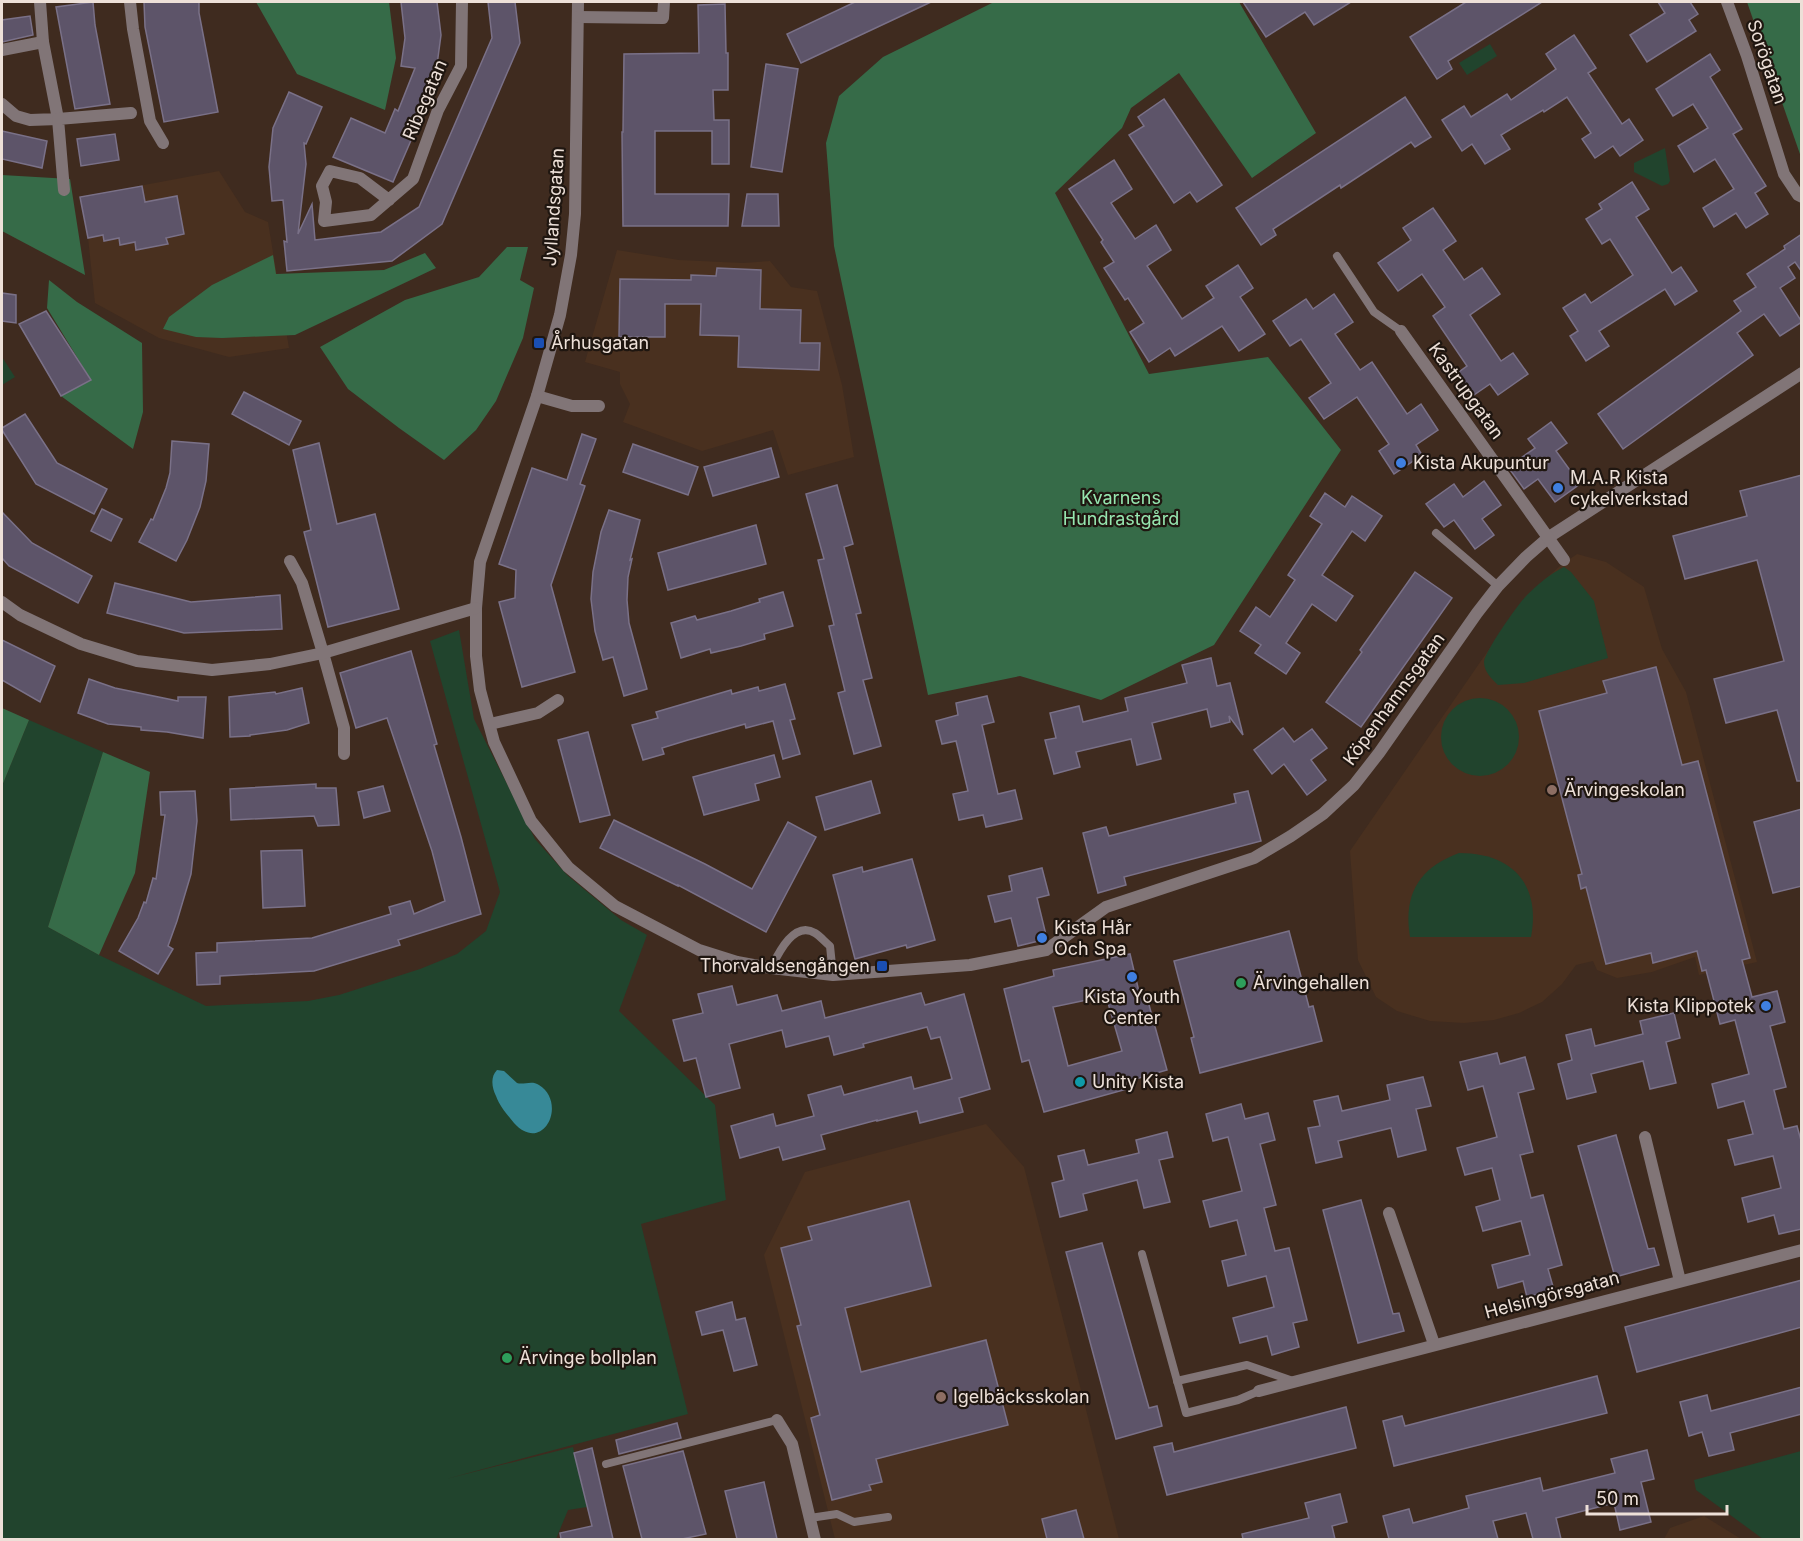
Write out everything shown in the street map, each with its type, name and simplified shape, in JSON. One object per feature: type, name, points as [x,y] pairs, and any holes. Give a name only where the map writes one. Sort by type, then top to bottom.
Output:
[{"type":"street","points":[[40,2],[43,42],[58,119],[64,190]]},
{"type":"street","points":[[130,2],[150,121],[163,143]]},
{"type":"street","name":"Ribegatan","points":[[389,200],[360,178],[330,171],[322,186],[326,202],[324,221],[371,215],[389,200],[413,179],[438,110],[461,66],[462,2]]},
{"type":"street","name":"Jyllandsgatan","points":[[578,2],[575,214],[572,255],[560,315],[537,396],[480,562],[476,608],[476,656],[480,690],[495,742],[531,821],[568,867],[615,906],[699,950],[737,962],[833,975],[970,965]]},
{"type":"street","points":[[578,17],[663,18],[664,2]]},
{"type":"street","name":"Sorögatan","points":[[1727,2],[1747,56],[1784,174],[1798,195],[1802,197]]},
{"type":"street","points":[[2,50],[43,42]]},
{"type":"street","points":[[2,104],[16,116],[30,120],[131,113]]},
{"type":"street","name":"Kastrupgatan","points":[[1401,331],[1564,560]]},
{"type":"street","name":"Köpenhamnsgatan","points":[[970,965],[1046,950],[1106,907],[1254,858],[1292,836],[1323,814],[1354,785],[1498,586],[1526,557],[1549,537],[1802,373]]},
{"type":"street","points":[[537,396],[572,406],[599,406]]},
{"type":"street","points":[[290,561],[302,583],[344,728],[344,754]]},
{"type":"street","points":[[2,602],[20,615],[81,644],[137,661],[212,670],[270,664],[323,653],[476,608]]},
{"type":"street","points":[[490,724],[538,713],[558,700]]},
{"type":"street","points":[[1645,1137],[1680,1281]]},
{"type":"street","points":[[1389,1214],[1434,1344]]},
{"type":"street","name":"Helsingörsgatan","points":[[1259,1391],[1802,1250]]},
{"type":"street","points":[[777,1420],[792,1444],[815,1539]]},
{"type":"lane","points":[[1338,256],[1374,312],[1401,331]]},
{"type":"lane","points":[[1436,533],[1498,586]]},
{"type":"lane","points":[[771,968],[781,948],[795,933],[807,930],[815,933],[830,946],[833,975]]},
{"type":"lane","name":"Helsingörsgatan","points":[[1142,1254],[1186,1413],[1238,1400],[1259,1391]]},
{"type":"lane","points":[[1178,1381],[1247,1365],[1294,1381]]},
{"type":"lane","points":[[606,1464],[777,1420]]},
{"type":"lane","points":[[810,1518],[837,1514],[854,1521],[888,1517]]},
{"type":"shaded area","points":[[219,171],[245,212],[268,222],[289,348],[229,357],[159,338],[95,303],[88,238],[80,197]]},
{"type":"shaded area","points":[[617,250],[679,260],[743,263],[770,261],[791,287],[817,291],[842,385],[854,457],[788,475],[773,430],[702,451],[623,422],[630,404],[620,384],[620,372],[585,362]]},
{"type":"shaded area","name":"Ärvingeskolan","points":[[1577,554],[1606,562],[1644,587],[1662,649],[1686,692],[1757,962],[1699,975],[1695,957],[1652,972],[1617,978],[1597,970],[1593,961],[1576,965],[1562,984],[1542,1002],[1519,1013],[1494,1020],[1464,1023],[1430,1021],[1397,1011],[1376,997],[1358,960],[1350,851],[1525,597]]},
{"type":"shaded area","name":"Igelbäcksskolan","points":[[986,1124],[1024,1167],[1119,1539],[835,1539],[764,1255],[805,1172]]},
{"type":"shaded area","points":[[1704,1516],[1741,1539],[1664,1539],[1670,1528]]},
{"type":"green space","points":[[256,2],[389,2],[396,58],[385,110],[297,74]]},
{"type":"green space","name":"Kvarnens Hundrastgård","points":[[994,2],[1239,2],[1316,133],[1252,178],[1179,73],[1131,108],[1122,128],[1055,193],[1149,374],[1268,357],[1341,450],[1214,645],[1101,700],[1020,676],[928,695],[834,246],[826,143],[839,96],[883,57]]},
{"type":"green space","points":[[1747,2],[1801,3],[1801,157]]},
{"type":"green space","points":[[1490,44],[1497,56],[1467,75],[1459,63]]},
{"type":"green space","points":[[1665,148],[1670,181],[1668,184],[1662,186],[1634,172],[1634,163]]},
{"type":"green space","points":[[2,175],[70,179],[85,275],[2,231]]},
{"type":"green space","points":[[507,247],[528,247],[520,280],[534,288],[523,338],[496,401],[476,430],[444,460],[348,389],[320,347],[405,300],[479,277]]},
{"type":"green space","points":[[425,253],[436,268],[295,335],[196,337],[163,329],[169,317],[212,285],[273,255],[276,274],[384,270]]},
{"type":"green space","points":[[49,280],[77,302],[142,343],[143,412],[133,449],[61,396],[91,380],[47,308]]},
{"type":"green space","points":[[2,357],[15,377],[2,385]]},
{"type":"green space","points":[[1564,567],[1571,572],[1594,601],[1608,658],[1524,683],[1498,685],[1484,666],[1490,648],[1527,595]]},
{"type":"green space","points":[[459,630],[474,719],[535,839],[567,875],[621,920],[647,935],[619,1011],[715,1105],[726,1200],[641,1224],[688,1414],[446,1479],[573,1447],[587,1507],[568,1510],[556,1539],[2,1540],[2,786],[29,720],[103,752],[48,927],[99,955],[206,1006],[308,1001],[339,995],[420,969],[457,954],[486,931],[500,892],[430,641]]},
{"type":"green space","points":[[1480,698],[1495,701],[1507,710],[1516,722],[1519,737],[1516,752],[1507,764],[1495,773],[1480,776],[1465,773],[1453,764],[1444,752],[1441,737],[1444,722],[1453,710],[1465,701]]},
{"type":"green space","points":[[2,708],[29,720],[2,786]]},
{"type":"green space","points":[[103,752],[150,772],[135,873],[99,955],[48,927]]},
{"type":"green space","points":[[1459,853],[1478,854],[1494,859],[1519,875],[1527,887],[1531,902],[1533,918],[1531,937],[1410,937],[1409,908],[1417,884],[1433,866]]},
{"type":"green space","points":[[1801,1451],[1801,1539],[1763,1539],[1696,1490],[1694,1480]]},
{"type":"water","points":[[497,1070],[504,1071],[517,1083],[539,1085],[547,1093],[551,1103],[551,1113],[548,1123],[542,1130],[534,1133],[525,1131],[514,1123],[504,1110],[493,1086],[493,1076]]},
{"type":"building","points":[[93,2],[95,25],[110,104],[75,109],[56,7]]},
{"type":"building","points":[[144,2],[199,2],[199,13],[218,112],[164,122],[145,27]]},
{"type":"building","points":[[401,2],[437,2],[441,35],[434,87],[393,182],[333,157],[351,118],[385,133],[395,109],[398,111],[415,68],[401,66],[405,38]]},
{"type":"building","points":[[488,2],[515,2],[520,43],[442,224],[392,261],[287,271],[283,200],[272,201],[269,167],[273,128],[289,92],[322,107],[306,144],[304,143],[306,164],[298,234],[312,204],[315,240],[381,232],[419,207],[492,38]]},
{"type":"building","points":[[855,2],[931,2],[801,63],[787,34]]},
{"type":"building","points":[[1243,2],[1351,2],[1314,25],[1305,12],[1266,37]]},
{"type":"building","points":[[1466,2],[1542,2],[1448,61],[1452,69],[1437,79],[1410,37]]},
{"type":"building","points":[[1658,2],[1690,2],[1698,14],[1689,20],[1696,31],[1647,62],[1630,35],[1665,13]]},
{"type":"building","points":[[725,4],[728,90],[713,90],[714,120],[729,120],[729,164],[712,164],[712,131],[655,131],[655,194],[729,194],[728,226],[623,226],[624,54],[699,53],[698,5]]},
{"type":"building","points":[[30,16],[33,35],[2,42],[2,20]]},
{"type":"building","points":[[1574,35],[1596,68],[1588,73],[1622,124],[1629,119],[1643,140],[1620,156],[1613,146],[1595,158],[1582,139],[1591,133],[1567,97],[1501,135],[1510,149],[1485,164],[1472,144],[1462,151],[1442,120],[1464,106],[1471,117],[1507,94],[1511,100],[1556,69],[1546,54]]},
{"type":"building","points":[[1710,54],[1720,70],[1710,77],[1742,129],[1733,134],[1766,186],[1755,193],[1768,214],[1746,228],[1736,213],[1714,227],[1703,208],[1734,189],[1715,159],[1694,172],[1678,146],[1708,128],[1693,104],[1673,116],[1656,89]]},
{"type":"building","points":[[766,64],[798,69],[782,172],[751,167]]},
{"type":"building","points":[[1405,97],[1431,137],[1415,147],[1411,142],[1341,188],[1340,185],[1273,229],[1276,235],[1261,245],[1236,208]]},
{"type":"building","points":[[1164,99],[1222,185],[1197,202],[1190,192],[1174,203],[1129,135],[1144,126],[1138,117]]},
{"type":"building","points":[[2,131],[47,141],[42,168],[2,159]]},
{"type":"building","points":[[115,134],[119,160],[81,166],[77,139]]},
{"type":"building","points":[[1114,160],[1132,189],[1111,203],[1135,239],[1156,225],[1171,250],[1147,266],[1182,319],[1214,298],[1206,286],[1238,265],[1253,288],[1240,297],[1265,334],[1239,351],[1222,326],[1175,356],[1170,348],[1149,362],[1130,332],[1144,323],[1128,298],[1125,300],[1104,268],[1114,262],[1101,242],[1103,240],[1069,189]]},
{"type":"building","points":[[1632,182],[1649,209],[1636,217],[1672,273],[1681,267],[1697,291],[1675,305],[1665,289],[1599,331],[1609,346],[1586,361],[1570,336],[1578,331],[1563,308],[1585,294],[1591,303],[1633,275],[1610,239],[1602,244],[1586,219],[1602,209],[1599,204]]},
{"type":"building","points":[[142,186],[145,202],[177,196],[184,234],[166,238],[168,244],[136,250],[135,242],[120,245],[119,238],[104,241],[103,235],[88,238],[80,197]]},
{"type":"building","points":[[747,194],[778,194],[779,226],[742,226]]},
{"type":"building","points":[[1433,208],[1456,241],[1443,250],[1464,280],[1482,268],[1500,294],[1470,315],[1501,361],[1513,353],[1528,374],[1498,395],[1490,384],[1471,397],[1456,374],[1467,366],[1433,316],[1445,307],[1422,274],[1398,291],[1378,263],[1411,240],[1403,228]]},
{"type":"building","points":[[1802,234],[1802,272],[1795,262],[1788,267],[1795,278],[1780,288],[1802,322],[1780,336],[1764,314],[1737,333],[1753,355],[1623,449],[1598,414],[1741,311],[1734,301],[1756,287],[1747,274],[1785,249],[1784,246]]},
{"type":"building","points":[[717,268],[761,270],[760,309],[801,310],[800,343],[820,343],[819,370],[738,367],[739,336],[700,335],[701,304],[665,304],[665,337],[619,337],[620,279],[691,280],[691,275],[716,276]]},
{"type":"building","points":[[2,293],[16,295],[16,323],[2,321]]},
{"type":"building","points":[[1334,294],[1353,322],[1335,334],[1360,370],[1372,362],[1407,414],[1421,404],[1438,430],[1416,445],[1422,455],[1394,474],[1379,451],[1389,444],[1357,397],[1324,419],[1309,398],[1331,383],[1301,339],[1290,346],[1273,321],[1306,299],[1313,309]]},
{"type":"building","points":[[46,311],[91,380],[61,396],[19,324]]},
{"type":"building","points":[[244,392],[301,421],[289,445],[232,414]]},
{"type":"building","points":[[25,414],[57,463],[107,489],[94,514],[36,484],[2,430]]},
{"type":"building","points":[[1551,422],[1567,443],[1556,451],[1580,484],[1555,502],[1538,479],[1524,489],[1508,467],[1535,448],[1528,439]]},
{"type":"building","points":[[582,434],[596,439],[580,484],[585,486],[551,585],[575,672],[522,687],[499,602],[515,598],[516,570],[499,564],[532,468],[567,480]]},
{"type":"building","points":[[172,441],[209,444],[206,481],[200,507],[176,561],[139,542],[151,519],[153,520],[166,488],[170,473]]},
{"type":"building","points":[[319,443],[337,524],[375,514],[399,609],[328,627],[304,532],[311,530],[293,450]]},
{"type":"building","points":[[633,444],[698,467],[688,495],[623,472]]},
{"type":"building","points":[[771,448],[779,477],[713,496],[704,467]]},
{"type":"building","points":[[1802,475],[1802,781],[1797,781],[1777,710],[1726,723],[1714,679],[1784,661],[1757,560],[1685,579],[1673,536],[1747,516],[1740,491]]},
{"type":"building","points":[[1484,481],[1501,505],[1482,519],[1494,535],[1475,549],[1454,520],[1444,527],[1426,504],[1454,484],[1463,497]]},
{"type":"building","points":[[837,485],[853,544],[844,547],[861,613],[856,614],[872,678],[863,680],[881,746],[854,754],[838,693],[845,691],[829,626],[834,625],[818,560],[824,559],[806,494]]},
{"type":"building","points":[[1325,493],[1345,507],[1352,496],[1382,516],[1365,541],[1352,531],[1322,575],[1353,596],[1336,621],[1312,604],[1286,643],[1300,653],[1286,674],[1255,653],[1261,645],[1240,631],[1256,607],[1270,617],[1295,580],[1288,575],[1322,524],[1310,516]]},
{"type":"building","points":[[102,509],[122,519],[111,541],[91,531]]},
{"type":"building","points":[[609,510],[640,520],[630,560],[632,559],[627,600],[629,623],[647,689],[624,696],[613,657],[603,660],[595,631],[591,599],[593,572],[601,532]]},
{"type":"building","points":[[2,512],[32,543],[92,576],[78,603],[9,566],[2,558]]},
{"type":"building","points":[[756,525],[766,564],[668,590],[658,553]]},
{"type":"building","points":[[1415,572],[1452,598],[1361,727],[1326,702]]},
{"type":"building","points":[[115,583],[191,602],[280,595],[282,629],[184,633],[107,613]]},
{"type":"building","points":[[783,592],[793,626],[764,634],[765,639],[741,646],[711,653],[710,649],[681,658],[671,623],[695,616],[697,620],[731,611]]},
{"type":"building","points":[[2,640],[55,666],[40,702],[2,680]]},
{"type":"building","points":[[411,651],[437,744],[434,745],[481,914],[398,940],[400,945],[314,971],[220,976],[220,984],[197,985],[196,953],[217,952],[217,943],[312,938],[391,914],[389,907],[410,901],[414,914],[445,901],[432,851],[387,718],[356,728],[340,673]]},
{"type":"building","points":[[1211,658],[1217,686],[1230,683],[1243,735],[1229,716],[1230,722],[1211,727],[1207,709],[1152,723],[1161,759],[1137,765],[1131,739],[1076,752],[1080,767],[1054,774],[1045,740],[1056,738],[1050,713],[1079,706],[1083,722],[1128,711],[1125,698],[1187,683],[1182,665]]},
{"type":"building","points":[[1656,667],[1682,765],[1698,761],[1750,958],[1742,960],[1752,997],[1777,991],[1785,1022],[1770,1026],[1786,1087],[1774,1090],[1784,1129],[1797,1126],[1802,1144],[1802,1229],[1779,1234],[1774,1215],[1748,1222],[1742,1198],[1781,1188],[1773,1156],[1735,1165],[1728,1140],[1753,1134],[1744,1101],[1718,1108],[1712,1084],[1749,1074],[1735,1020],[1720,1024],[1706,970],[1702,971],[1697,951],[1653,963],[1651,953],[1606,964],[1586,887],[1581,889],[1578,875],[1582,874],[1539,711],[1607,693],[1603,681]]},
{"type":"building","points":[[89,679],[115,688],[178,701],[178,697],[206,697],[203,738],[141,730],[141,727],[108,724],[78,713]]},
{"type":"building","points":[[785,684],[795,719],[790,720],[800,754],[783,759],[773,721],[746,728],[745,724],[688,740],[662,748],[664,754],[643,760],[632,725],[658,718],[656,712],[731,690],[732,694],[758,687],[759,691]]},
{"type":"building","points":[[302,688],[309,723],[287,730],[230,737],[229,697],[275,692],[276,694]]},
{"type":"building","points":[[987,696],[994,722],[982,725],[998,794],[1015,790],[1022,819],[986,827],[983,815],[959,820],[953,794],[968,791],[956,741],[942,744],[936,721],[958,715],[956,703]]},
{"type":"building","points":[[1283,728],[1294,742],[1312,729],[1327,748],[1311,760],[1326,780],[1307,795],[1284,764],[1272,774],[1254,750]]},
{"type":"building","points":[[588,732],[610,815],[580,822],[558,740]]},
{"type":"building","points":[[774,755],[780,777],[755,784],[759,800],[704,815],[693,777]]},
{"type":"building","points":[[871,781],[880,813],[825,830],[816,797]]},
{"type":"building","points":[[316,784],[316,788],[336,788],[339,825],[318,826],[314,816],[231,820],[230,789]]},
{"type":"building","points":[[383,786],[390,811],[364,818],[358,792]]},
{"type":"building","points":[[195,791],[197,821],[191,874],[168,946],[173,949],[158,974],[119,951],[138,918],[144,902],[146,903],[153,878],[156,879],[165,815],[161,815],[160,792]]},
{"type":"building","points":[[1248,791],[1261,841],[1124,877],[1126,885],[1098,893],[1083,833],[1106,827],[1109,836],[1236,803],[1234,794]]},
{"type":"building","points":[[1802,809],[1802,886],[1773,893],[1754,822]]},
{"type":"building","points":[[614,820],[752,889],[788,822],[816,837],[766,932],[678,885],[600,848]]},
{"type":"building","points":[[302,850],[305,906],[263,908],[261,851]]},
{"type":"building","points":[[912,859],[935,940],[907,948],[906,945],[855,959],[833,875],[862,867],[863,872]]},
{"type":"building","points":[[1042,868],[1049,895],[1037,898],[1047,939],[1018,946],[1011,918],[995,922],[988,896],[1012,891],[1009,876]]},
{"type":"building","name":"Ärvingehallen","points":[[1289,931],[1309,1007],[1313,1006],[1322,1041],[1200,1073],[1191,1038],[1194,1037],[1174,961]]},
{"type":"building","points":[[1130,954],[1140,996],[1146,994],[1167,1070],[1125,1082],[1127,1089],[1044,1112],[1029,1060],[1022,1062],[1004,989],[1054,976],[1053,970]],"holes":[[[1106,996],[1122,1051],[1068,1066],[1053,1007]]]},
{"type":"building","points":[[732,986],[737,1005],[777,995],[782,1011],[821,1001],[825,1018],[921,993],[925,1005],[964,994],[990,1089],[959,1098],[963,1112],[920,1123],[917,1111],[877,1120],[821,1135],[825,1149],[783,1160],[779,1147],[740,1158],[731,1126],[773,1114],[776,1126],[814,1116],[808,1095],[841,1086],[844,1095],[911,1077],[914,1089],[952,1079],[940,1037],[931,1039],[927,1027],[863,1044],[864,1047],[834,1055],[829,1036],[786,1047],[782,1030],[729,1044],[740,1088],[706,1097],[696,1058],[684,1061],[673,1020],[703,1013],[698,994]]},
{"type":"building","points":[[1674,1013],[1680,1038],[1666,1042],[1676,1083],[1650,1089],[1643,1061],[1591,1074],[1596,1092],[1567,1099],[1558,1064],[1572,1060],[1566,1035],[1591,1029],[1595,1046],[1643,1034],[1640,1021]]},
{"type":"building","points":[[1497,1053],[1500,1064],[1525,1057],[1534,1089],[1518,1093],[1533,1152],[1520,1155],[1531,1198],[1543,1195],[1562,1265],[1548,1269],[1554,1290],[1527,1297],[1523,1281],[1498,1288],[1492,1265],[1530,1255],[1521,1221],[1483,1231],[1476,1207],[1500,1200],[1492,1168],[1465,1175],[1457,1148],[1497,1137],[1483,1086],[1468,1090],[1460,1062]]},
{"type":"building","points":[[1423,1077],[1431,1106],[1416,1109],[1426,1150],[1398,1157],[1391,1128],[1338,1141],[1342,1157],[1316,1163],[1308,1128],[1320,1126],[1314,1101],[1338,1096],[1342,1111],[1390,1100],[1387,1085]]},
{"type":"building","points":[[1241,1104],[1245,1119],[1268,1113],[1275,1140],[1260,1144],[1276,1205],[1264,1208],[1275,1251],[1289,1248],[1307,1320],[1293,1323],[1299,1347],[1272,1355],[1267,1336],[1240,1343],[1233,1318],[1274,1307],[1266,1276],[1228,1286],[1222,1261],[1246,1255],[1237,1220],[1210,1227],[1203,1201],[1242,1191],[1228,1137],[1213,1141],[1206,1114]]},
{"type":"building","points":[[1167,1132],[1173,1157],[1159,1160],[1170,1202],[1144,1208],[1137,1180],[1083,1194],[1087,1210],[1060,1217],[1052,1183],[1064,1180],[1058,1156],[1084,1150],[1088,1165],[1139,1153],[1136,1140]]},
{"type":"building","points":[[1616,1135],[1648,1249],[1654,1248],[1659,1265],[1615,1277],[1578,1146]]},
{"type":"building","points":[[1361,1200],[1393,1314],[1399,1313],[1404,1331],[1358,1343],[1323,1210]]},
{"type":"building","points":[[909,1201],[931,1286],[845,1308],[861,1372],[986,1340],[1008,1425],[876,1459],[882,1482],[869,1485],[871,1490],[832,1500],[811,1418],[820,1415],[797,1326],[801,1325],[781,1248],[812,1240],[808,1227]]},
{"type":"building","points":[[1102,1243],[1149,1408],[1157,1406],[1162,1426],[1116,1439],[1066,1252]]},
{"type":"building","points":[[1802,1280],[1802,1327],[1637,1372],[1625,1327]]},
{"type":"building","points":[[732,1302],[736,1320],[745,1318],[757,1365],[734,1371],[723,1330],[702,1335],[696,1312]]},
{"type":"building","points":[[1597,1376],[1607,1413],[1394,1466],[1383,1421],[1402,1416],[1405,1426]]},
{"type":"building","points":[[1802,1387],[1802,1414],[1730,1433],[1734,1450],[1709,1456],[1702,1432],[1689,1436],[1680,1402],[1707,1395],[1711,1411]]},
{"type":"building","points":[[1346,1407],[1356,1448],[1167,1495],[1154,1447],[1172,1443],[1174,1452]]},
{"type":"building","points":[[677,1423],[681,1438],[619,1454],[616,1440]]},
{"type":"building","points":[[592,1448],[613,1539],[561,1539],[560,1533],[592,1526],[574,1453]]},
{"type":"building","points":[[1647,1450],[1654,1479],[1641,1482],[1651,1522],[1620,1530],[1614,1503],[1556,1518],[1561,1539],[1533,1539],[1526,1513],[1493,1521],[1498,1539],[1389,1539],[1383,1516],[1409,1509],[1413,1523],[1469,1508],[1466,1496],[1540,1478],[1543,1491],[1615,1473],[1611,1459]]},
{"type":"building","points":[[683,1451],[706,1534],[682,1539],[642,1539],[623,1466]]},
{"type":"building","points":[[764,1482],[777,1539],[737,1539],[725,1491]]},
{"type":"building","points":[[1340,1494],[1347,1522],[1332,1526],[1335,1539],[1243,1539],[1242,1534],[1309,1518],[1305,1503]]},
{"type":"building","points":[[1076,1510],[1084,1539],[1047,1539],[1042,1519]]},
{"type":"place","name":"Århusgatan","points":[[539,343]]},
{"type":"place","name":"Kista Akupuntur","points":[[1401,463]]},
{"type":"place","name":"M.A.R Kista cykelverkstad","points":[[1558,488]]},
{"type":"place","name":"Ärvingeskolan","points":[[1552,790]]},
{"type":"place","name":"Kista Hår Och Spa","points":[[1042,938]]},
{"type":"place","name":"Thorvaldsengången","points":[[882,966]]},
{"type":"place","name":"Kista Youth Center","points":[[1132,977]]},
{"type":"place","name":"Ärvingehallen","points":[[1241,983]]},
{"type":"place","name":"Kista Klippotek","points":[[1766,1006]]},
{"type":"place","name":"Unity Kista","points":[[1080,1082]]},
{"type":"place","name":"Ärvinge bollplan","points":[[507,1358]]},
{"type":"place","name":"Igelbäcksskolan","points":[[941,1397]]}]
